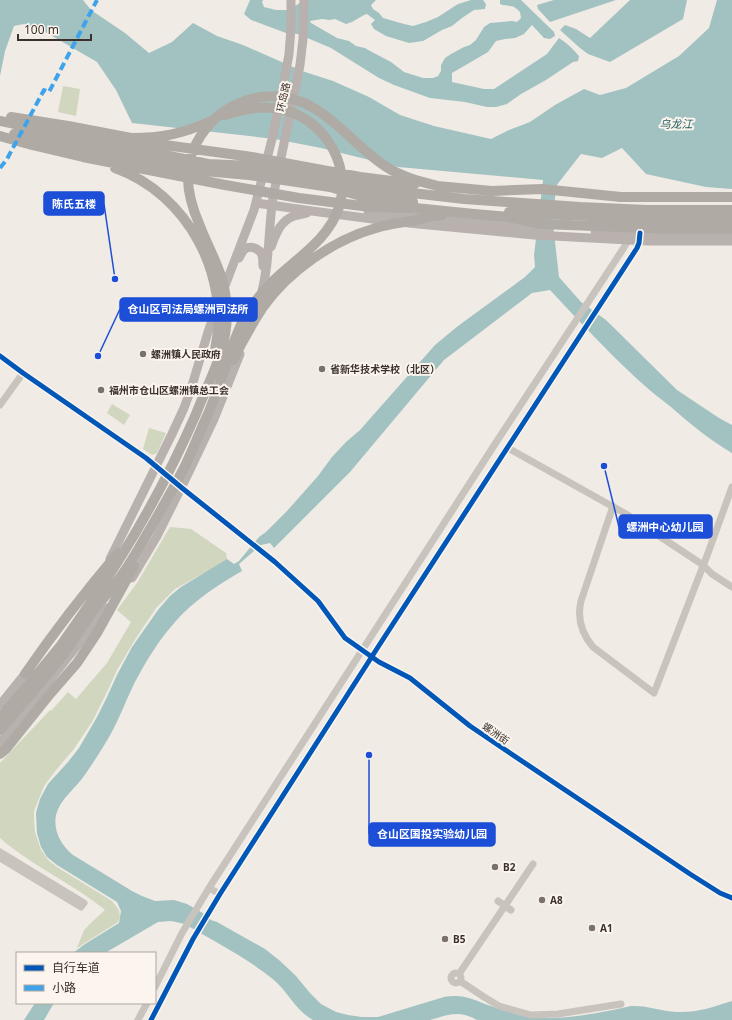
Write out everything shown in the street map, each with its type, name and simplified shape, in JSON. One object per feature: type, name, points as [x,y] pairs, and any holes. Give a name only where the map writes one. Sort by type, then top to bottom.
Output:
[{"type":"highway","points":[[0,718],[61,645],[125,552],[159,492],[185,439],[219,358],[225,335],[226,314],[223,282],[193,210],[189,194],[188,172],[191,156],[198,139],[205,130],[220,114],[237,104],[270,96],[286,98],[312,107],[327,117],[376,160],[393,171],[416,180],[442,187]]},
{"type":"highway","points":[[131,138],[157,138],[177,134],[244,110],[255,108],[274,108],[286,110],[295,114],[314,126],[329,143],[340,164],[342,174],[342,193],[336,216],[328,229],[319,239],[273,280],[252,306],[234,340],[220,384]]},
{"type":"highway","points":[[0,115],[68,126],[165,145],[252,157],[360,177],[442,187],[492,191],[542,189],[621,197],[732,197]]},
{"type":"highway","points":[[0,121],[208,164],[258,167],[331,179],[368,188],[464,199],[580,207],[646,210],[732,210]]},
{"type":"highway","points":[[0,131],[204,172],[249,175],[315,185],[364,196],[462,208],[526,213],[649,219],[732,220]]},
{"type":"highway","points":[[0,136],[83,157],[209,182],[293,197],[370,207],[415,208],[509,217],[542,224],[658,229],[732,229]]},
{"type":"highway","points":[[83,157],[126,172],[154,190],[183,217],[195,234],[206,255],[216,291],[218,333],[211,366],[197,411]]},
{"type":"highway","points":[[0,730],[64,653],[92,612],[128,566],[184,467],[220,384],[248,330],[274,294],[293,275],[318,256],[348,239],[375,228],[436,215],[474,214]]},
{"type":"highway","points":[[25,674],[47,642],[137,530]]},
{"type":"highway","points":[[0,754],[6,749],[77,663],[97,633],[123,586],[142,548],[147,534]]},
{"type":"main road","name":"环岛路","points":[[227,281],[257,199],[272,140],[289,54],[291,0]]},
{"type":"main road","name":"环岛路","points":[[265,281],[273,201],[301,59],[304,26],[304,0]]},
{"type":"main road","points":[[257,199],[356,209],[534,232]]},
{"type":"main road","points":[[273,201],[312,212],[373,220],[534,232],[732,240]]},
{"type":"main road","points":[[268,253],[278,230],[285,222],[293,216],[312,212]]},
{"type":"main road","points":[[640,237],[732,234]]},
{"type":"main road","points":[[0,705],[52,641],[110,560],[189,396],[214,314],[227,281],[244,250],[251,248],[258,250],[262,255],[265,281],[255,315],[207,434],[182,488],[157,536],[133,577],[87,632],[0,743]]},
{"type":"street","points":[[156,985],[182,933],[210,888],[362,650],[625,246],[627,236]]},
{"type":"street","points":[[151,1020],[193,939],[220,894],[597,311],[637,248],[640,237]]},
{"type":"street","name":"螺洲街","points":[[0,356],[156,466],[271,559],[318,601],[345,638],[372,657],[410,678],[498,745],[690,874],[720,893],[732,898]]},
{"type":"street","points":[[0,405],[23,373]]},
{"type":"street","points":[[508,448],[626,514],[703,565],[712,574],[732,587]]},
{"type":"street","points":[[613,506],[581,601],[581,624],[586,637],[593,647],[654,693],[732,487]]},
{"type":"street","points":[[0,852],[84,903],[81,907],[0,858]]},
{"type":"street","points":[[533,864],[508,908],[459,977],[484,997],[499,1006],[531,1015],[558,1014],[621,1004]]},
{"type":"street","points":[[210,888],[220,894]]},
{"type":"street","points":[[498,901],[508,908]]},
{"type":"street","points":[[138,1020],[146,1004]]},
{"type":"green space","points":[[63,86],[80,89],[76,116],[58,112]]},
{"type":"green space","points":[[112,404],[130,415],[124,425],[107,413]]},
{"type":"green space","points":[[149,428],[166,433],[157,453],[152,455],[143,449]]},
{"type":"green space","points":[[170,527],[191,529],[226,553],[227,559],[175,589],[156,608],[117,670],[92,722],[73,750],[44,786],[34,811],[35,832],[41,850],[49,861],[112,901],[119,910],[120,917],[118,922],[77,948],[84,930],[105,910],[79,891],[25,857],[0,838],[0,763],[68,692],[76,699],[107,663],[131,622],[117,610],[137,583]]},
{"type":"water","name":"乌龙江","points":[[0,0],[83,0],[91,10],[125,33],[149,53],[172,42],[193,23],[217,36],[243,45],[302,71],[333,81],[369,97],[400,115],[434,126],[491,139],[530,122],[555,105],[584,89],[600,95],[626,88],[679,56],[709,28],[717,0],[732,0],[732,189],[706,187],[646,174],[622,148],[602,158],[581,154],[556,186],[553,224],[559,277],[581,302],[606,320],[677,390],[732,425],[732,453],[700,432],[640,382],[603,346],[550,290],[532,293],[444,360],[350,472],[274,548],[270,543],[261,545],[239,564],[242,571],[215,587],[182,614],[148,659],[135,682],[109,737],[84,776],[61,804],[55,821],[59,837],[65,847],[73,855],[142,896],[155,901],[174,900],[187,904],[208,916],[211,920],[265,949],[296,976],[321,1004],[336,1012],[362,1017],[378,1017],[444,997],[452,996],[467,997],[502,1010],[520,1015],[542,1018],[583,1015],[631,1006],[642,1006],[676,1012],[691,1012],[732,1001],[732,1020],[477,1020],[466,1015],[456,1014],[430,1020],[313,1020],[302,1012],[279,985],[264,972],[242,957],[185,924],[171,921],[158,922],[107,952],[74,952],[119,923],[121,911],[117,902],[57,865],[47,857],[41,847],[37,833],[36,813],[40,799],[48,784],[79,748],[97,717],[132,647],[158,610],[170,596],[181,587],[227,559],[234,564],[239,561],[259,537],[287,511],[318,476],[332,457],[360,430],[435,345],[458,326],[525,277],[535,267],[534,255],[543,180],[398,167],[321,148],[275,139],[132,123],[116,90],[97,62],[40,29],[24,24],[14,26],[5,51],[0,76]]},
{"type":"water","points":[[250,0],[263,0],[262,2],[264,7],[276,10],[289,10],[304,0],[376,0],[371,5],[373,9],[383,18],[413,26],[438,17],[458,4],[471,0],[483,0],[486,4],[485,9],[474,10],[452,26],[423,41],[409,43],[386,36],[374,29],[371,24],[375,20],[367,14],[346,24],[335,19],[310,21],[337,38],[349,41],[356,46],[365,48],[391,62],[404,72],[423,78],[433,78],[438,76],[441,71],[441,65],[445,58],[470,45],[476,40],[484,27],[490,23],[517,22],[521,18],[520,12],[517,9],[500,4],[500,0],[521,0],[554,32],[555,36],[550,39],[544,38],[532,25],[524,34],[515,38],[496,41],[488,52],[452,73],[452,82],[484,89],[494,89],[547,54],[559,38],[570,46],[579,56],[578,61],[573,62],[507,104],[496,107],[487,107],[465,102],[430,98],[379,78],[331,48],[298,34],[286,33],[251,20],[244,14]]},
{"type":"water","points":[[554,0],[616,0],[550,22],[538,9],[537,5]]},
{"type":"water","points":[[630,0],[687,0],[683,19],[610,62],[588,54],[560,30],[565,25],[576,29],[590,38]]},
{"type":"water","points":[[34,1004],[53,1004],[44,1020],[24,1020]]},
{"type":"marked path","points":[[0,168],[7,159],[44,90],[49,92],[97,0]]},
{"type":"cycle path","points":[[151,1020],[193,939],[220,894],[378,647],[637,248],[640,233]]},
{"type":"cycle path","points":[[0,356],[146,458],[275,562],[318,601],[345,638],[379,662],[410,678],[470,726],[690,874],[720,893],[732,898]]},
{"type":"place","name":"陈氏五楼","points":[[115,279]]},
{"type":"place","name":"螺洲镇人民政府","points":[[143,354]]},
{"type":"place","name":"仓山区司法局螺洲司法所","points":[[98,356]]},
{"type":"place","name":"省新华技术学校（北区）","points":[[322,369]]},
{"type":"place","name":"福州市仓山区螺洲镇总工会","points":[[101,390]]},
{"type":"place","name":"螺洲中心幼儿园","points":[[604,466]]},
{"type":"place","name":"仓山区国投实验幼儿园","points":[[369,755]]},
{"type":"place","name":"B2","points":[[495,867]]},
{"type":"place","name":"A8","points":[[542,900]]},
{"type":"place","name":"A1","points":[[592,928]]},
{"type":"place","name":"B5","points":[[445,939]]}]
